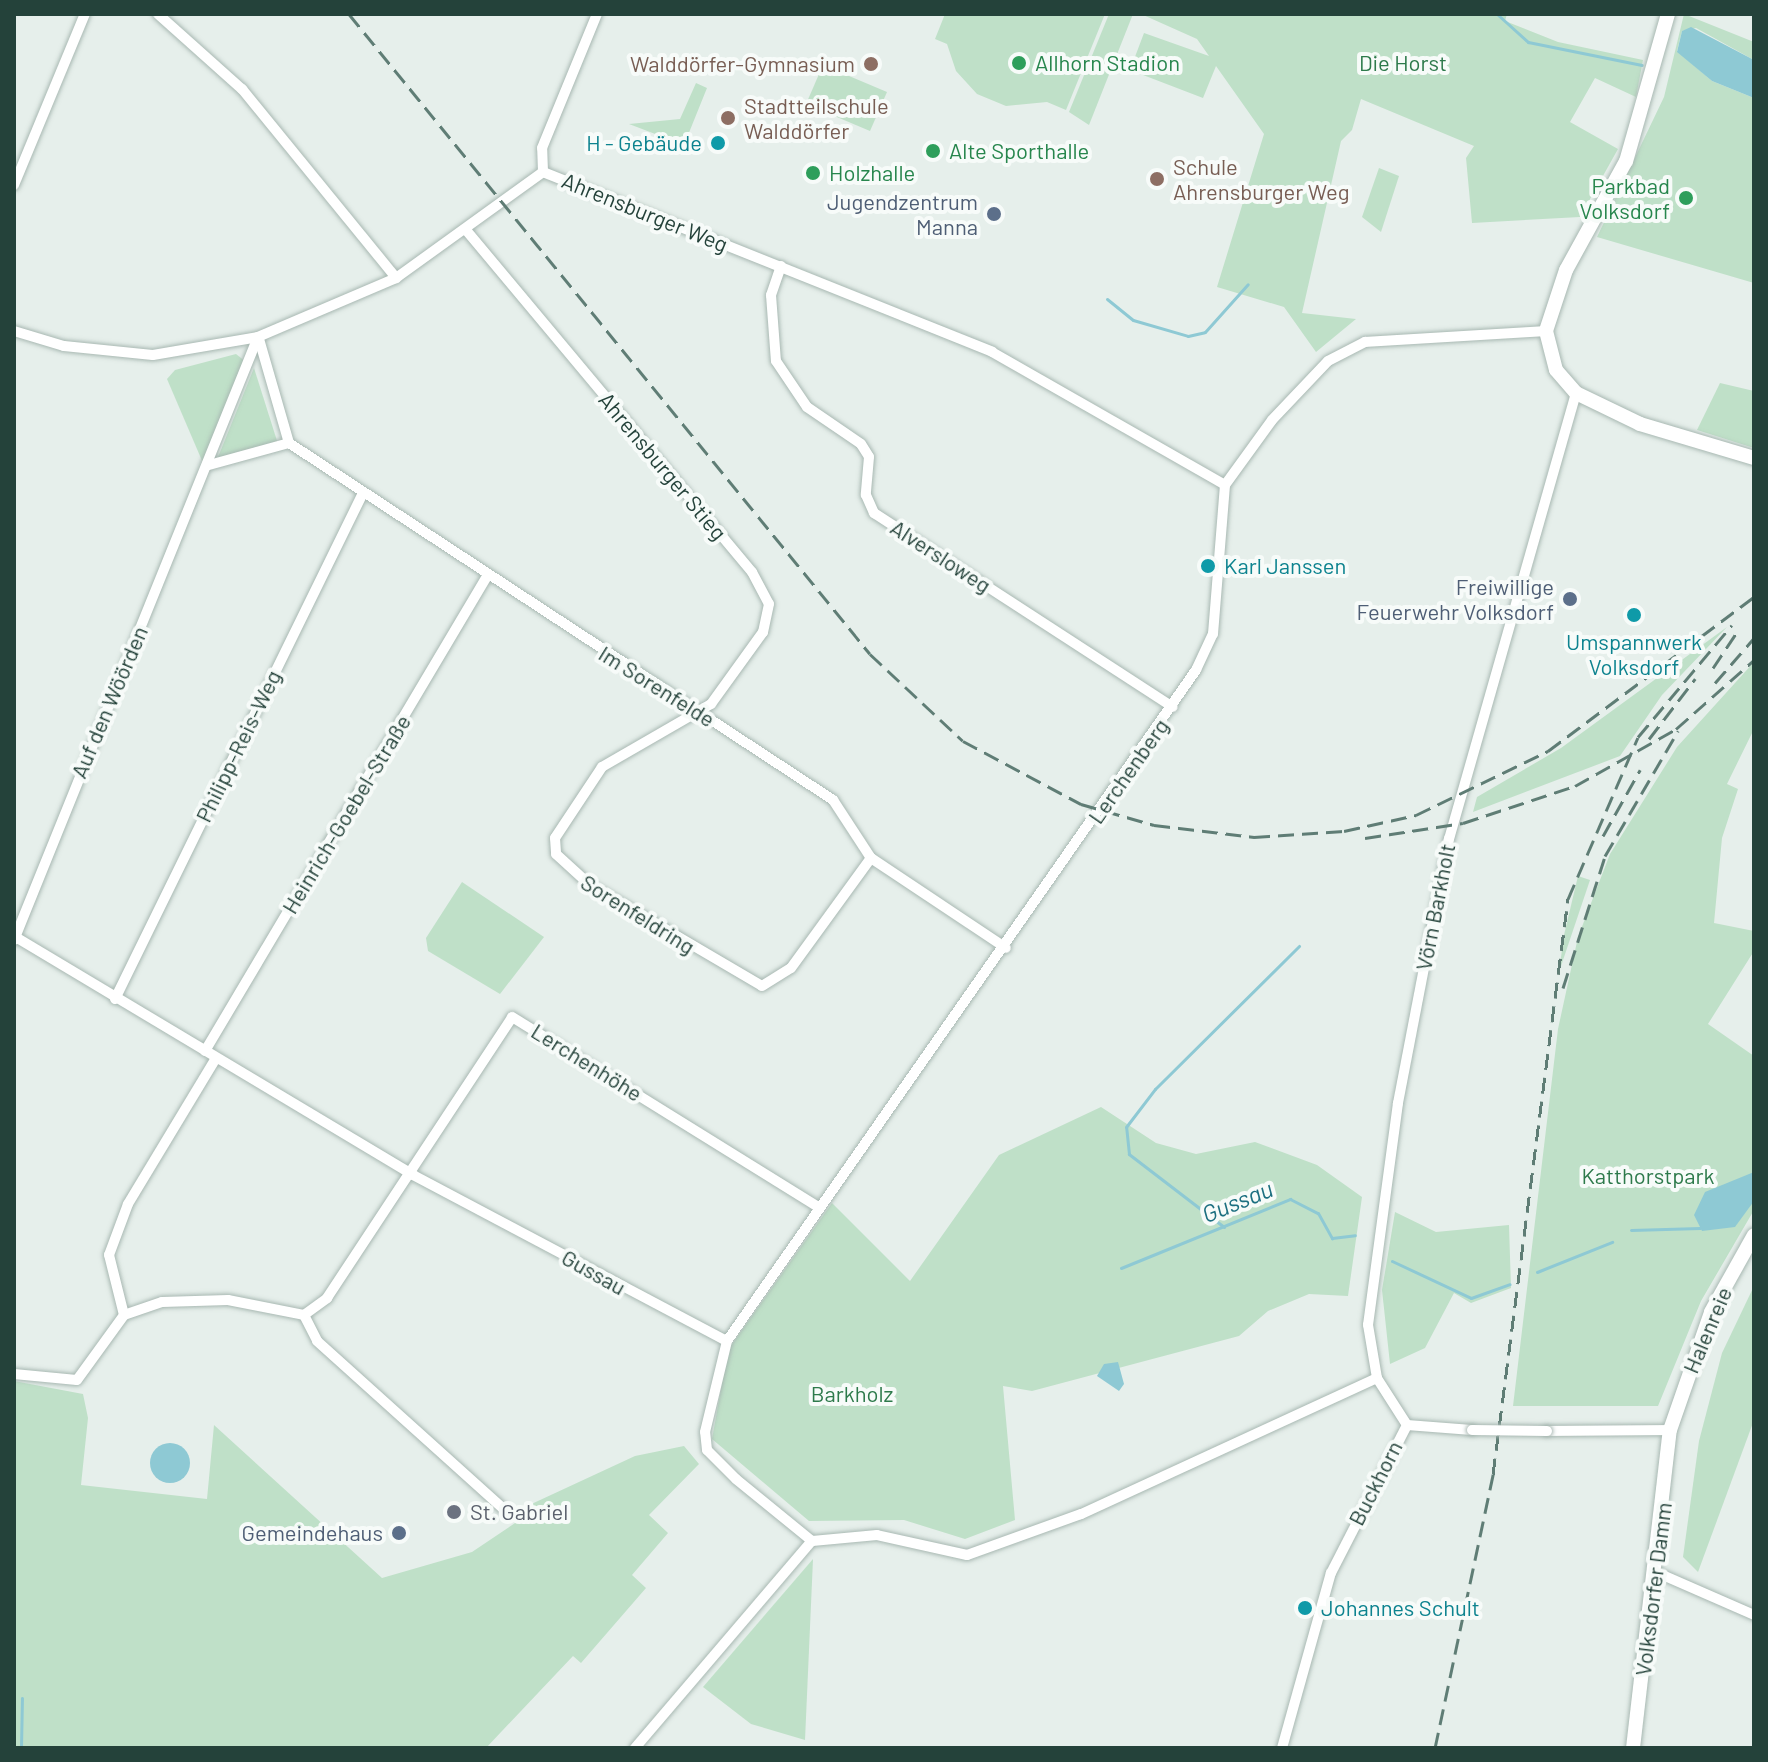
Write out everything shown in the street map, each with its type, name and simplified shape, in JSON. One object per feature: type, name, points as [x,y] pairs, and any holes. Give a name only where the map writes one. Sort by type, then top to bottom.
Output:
[{"type":"street","points":[[14,185],[85,14]]},
{"type":"street","points":[[158,14],[242,89],[396,278]]},
{"type":"street","points":[[543,172],[545,139],[597,14]]},
{"type":"street","points":[[1668,14],[1655,69],[1626,161],[1566,270],[1546,331],[1556,370],[1576,393],[1640,424],[1754,458]]},
{"type":"street","name":"Ahrensburger Weg","points":[[14,331],[64,346],[153,355],[258,337],[396,278],[543,172],[992,352],[1225,485]]},
{"type":"street","name":"Ahrensburger Stieg","points":[[466,230],[752,572],[769,604],[763,632],[699,712]]},
{"type":"street","name":"Alversloweg","points":[[781,266],[771,295],[776,361],[807,407],[869,457],[866,495],[874,513],[1173,707]]},
{"type":"street","points":[[1225,485],[1299,385],[1365,342],[1546,331]]},
{"type":"street","points":[[209,465],[289,443],[258,337]]},
{"type":"street","name":"Auf den Wöörden","points":[[14,938],[209,465],[258,337]]},
{"type":"street","name":"Vörn Barkholt","points":[[1407,1425],[1377,1378],[1368,1325],[1372,1262],[1449,839],[1576,393]]},
{"type":"street","name":"Im Sorenfelde","points":[[289,443],[486,578],[833,800],[871,858],[1006,948]]},
{"type":"street","name":"Lerchenberg","points":[[727,1341],[1173,707],[1213,634],[1225,485]]},
{"type":"street","name":"Philipp-Reis-Weg","points":[[115,999],[363,493]]},
{"type":"street","name":"Heinrich-Goebel-Straße","points":[[205,1051],[486,578]]},
{"type":"street","name":"Sorenfeldring","points":[[699,712],[602,767],[555,838],[567,869],[762,986],[791,968],[871,858]]},
{"type":"street","name":"Gussau","points":[[14,938],[413,1175],[727,1341]]},
{"type":"street","name":"Lerchenhöhe","points":[[413,1175],[512,1017],[820,1208]]},
{"type":"street","points":[[124,1315],[109,1255],[128,1204],[216,1058]]},
{"type":"street","points":[[14,1374],[68,1382],[85,1376],[124,1315],[195,1299],[304,1315],[327,1298],[413,1175]]},
{"type":"street","name":"Halenreie","points":[[1670,1430],[1708,1321],[1754,1235]]},
{"type":"street","points":[[304,1315],[317,1341],[505,1510]]},
{"type":"street","points":[[727,1341],[705,1432],[707,1450],[812,1541]]},
{"type":"street","points":[[635,1748],[812,1541],[877,1535],[954,1554],[979,1552],[1081,1514],[1377,1378]]},
{"type":"street","name":"Buckhorn","points":[[1282,1748],[1331,1573],[1407,1425],[1472,1430],[1670,1430]]},
{"type":"street","name":"Volksdorfer Damm","points":[[1633,1748],[1658,1573],[1670,1430]]},
{"type":"street","points":[[1658,1573],[1754,1615]]},
{"type":"green space","name":"Allhorn Stadion","points":[[945,14],[1105,14],[1066,110],[1047,102],[1006,106],[977,94],[956,71],[947,44],[935,39]]},
{"type":"green space","points":[[1109,14],[1133,14],[1089,125],[1069,112]]},
{"type":"green space","name":"Die Horst","points":[[1141,14],[1507,14],[1505,21],[1558,42],[1643,60],[1636,97],[1595,78],[1570,122],[1618,149],[1580,217],[1472,223],[1466,158],[1474,146],[1361,99],[1352,130],[1341,141],[1302,313],[1356,319],[1316,352],[1284,307],[1217,287],[1264,134],[1216,66],[1203,98],[1130,70],[1144,33],[1209,56],[1197,39]]},
{"type":"green space","name":"Parkbad Volksdorf","points":[[1684,14],[1754,42],[1754,60],[1696,28],[1682,31],[1677,51],[1712,81],[1754,98],[1754,283],[1597,237],[1664,97]]},
{"type":"green space","points":[[823,65],[887,92],[870,131],[806,104]]},
{"type":"green space","points":[[696,83],[707,88],[684,145],[629,124],[680,119]]},
{"type":"green space","points":[[1379,168],[1399,176],[1381,232],[1362,217]]},
{"type":"green space","points":[[236,354],[246,362],[203,463],[167,379],[175,370]]},
{"type":"green space","points":[[254,368],[278,444],[214,467]]},
{"type":"green space","points":[[1720,383],[1754,391],[1754,448],[1697,430]]},
{"type":"green space","points":[[1727,627],[1662,695],[1620,756],[1473,812],[1477,797],[1561,748]]},
{"type":"green space","name":"Katthorstpark","points":[[1754,662],[1754,729],[1727,784],[1738,789],[1722,838],[1714,923],[1754,931],[1754,951],[1708,1024],[1754,1056],[1754,1210],[1701,1301],[1658,1406],[1513,1406],[1558,1029],[1578,937],[1610,854],[1677,747]]},
{"type":"green space","points":[[1578,876],[1590,880],[1559,972],[1564,935]]},
{"type":"green space","points":[[462,882],[544,937],[500,994],[428,951],[426,938]]},
{"type":"green space","name":"Barkholz","points":[[1101,1107],[1156,1143],[1196,1154],[1255,1142],[1317,1165],[1362,1197],[1348,1296],[1309,1294],[1268,1311],[1239,1336],[1032,1391],[1003,1386],[1015,1520],[965,1539],[904,1520],[809,1521],[712,1439],[728,1350],[832,1203],[910,1281],[999,1155]]},
{"type":"green space","points":[[1395,1212],[1436,1232],[1509,1225],[1511,1288],[1471,1303],[1454,1293],[1425,1348],[1390,1364],[1382,1290]]},
{"type":"green space","points":[[1754,1286],[1754,1420],[1698,1572],[1683,1557],[1699,1441],[1722,1353]]},
{"type":"green space","points":[[14,1381],[83,1394],[88,1418],[81,1485],[207,1499],[214,1425],[382,1578],[472,1552],[527,1515],[525,1507],[635,1456],[684,1446],[699,1464],[649,1515],[668,1533],[632,1575],[646,1588],[581,1663],[573,1656],[486,1748],[14,1748]]},
{"type":"green space","points":[[813,1559],[805,1740],[751,1724],[703,1687]]},
{"type":"water","points":[[1691,27],[1754,60],[1754,98],[1712,81],[1677,52],[1682,31]]},
{"type":"water","points":[[1754,1172],[1754,1201],[1735,1227],[1702,1231],[1694,1215],[1705,1192]]},
{"type":"water","points":[[1118,1362],[1124,1384],[1119,1391],[1097,1376],[1104,1364]]},
{"type":"water","points":[[170,1443],[184,1449],[190,1463],[184,1477],[170,1483],[156,1477],[150,1463],[156,1449]]},
{"type":"waterway","points":[[1497,14],[1528,42],[1642,65]]},
{"type":"waterway","points":[[1107,299],[1133,320],[1188,336],[1205,332],[1248,284]]},
{"type":"waterway","points":[[1224,1227],[1129,1154],[1126,1127],[1155,1089],[1299,946]]},
{"type":"waterway","name":"Gussau","points":[[1121,1268],[1290,1199],[1318,1213],[1332,1238],[1355,1235]]},
{"type":"waterway","name":"Gussau","points":[[1631,1230],[1700,1228]]},
{"type":"waterway","name":"Gussau","points":[[1537,1272],[1612,1242]]},
{"type":"waterway","name":"Gussau","points":[[1392,1261],[1471,1298],[1510,1284]]},
{"type":"waterway","points":[[21,1748],[22,1698]]},
{"type":"railway","points":[[349,14],[870,654],[963,741],[1081,804],[1154,825],[1254,837],[1344,831],[1416,815],[1548,751],[1754,597]]},
{"type":"railway","points":[[1435,1748],[1493,1474],[1568,899],[1638,737],[1732,625]]},
{"type":"railway","points":[[1713,668],[1739,629]]},
{"type":"railway","points":[[1715,683],[1754,638]]},
{"type":"railway","points":[[1365,838],[1463,823],[1575,786],[1676,729],[1754,660]]},
{"type":"railway","points":[[1649,739],[1695,679]]},
{"type":"railway","points":[[1563,988],[1605,856],[1678,731]]},
{"type":"railway","points":[[1603,836],[1640,770]]},
{"type":"place","name":"Allhorn Stadion","points":[[1019,63]]},
{"type":"place","name":"Walddörfer-Gymnasium","points":[[871,64]]},
{"type":"place","name":"Stadtteilschule Walddörfer","points":[[728,118]]},
{"type":"place","name":"H - Gebäude","points":[[718,143]]},
{"type":"place","name":"Alte Sporthalle","points":[[933,151]]},
{"type":"place","name":"Holzhalle","points":[[813,173]]},
{"type":"place","name":"Schule Ahrensburger Weg","points":[[1157,179]]},
{"type":"place","name":"Parkbad Volksdorf","points":[[1686,198]]},
{"type":"place","name":"Jugendzentrum Manna","points":[[994,214]]},
{"type":"place","name":"Karl Janssen","points":[[1208,566]]},
{"type":"place","name":"Freiwillige Feuerwehr Volksdorf","points":[[1570,599]]},
{"type":"place","name":"Umspannwerk Volksdorf","points":[[1634,615]]},
{"type":"place","name":"St. Gabriel","points":[[454,1512]]},
{"type":"place","name":"Gemeindehaus","points":[[399,1533]]},
{"type":"place","name":"Johannes Schult","points":[[1305,1608]]}]
